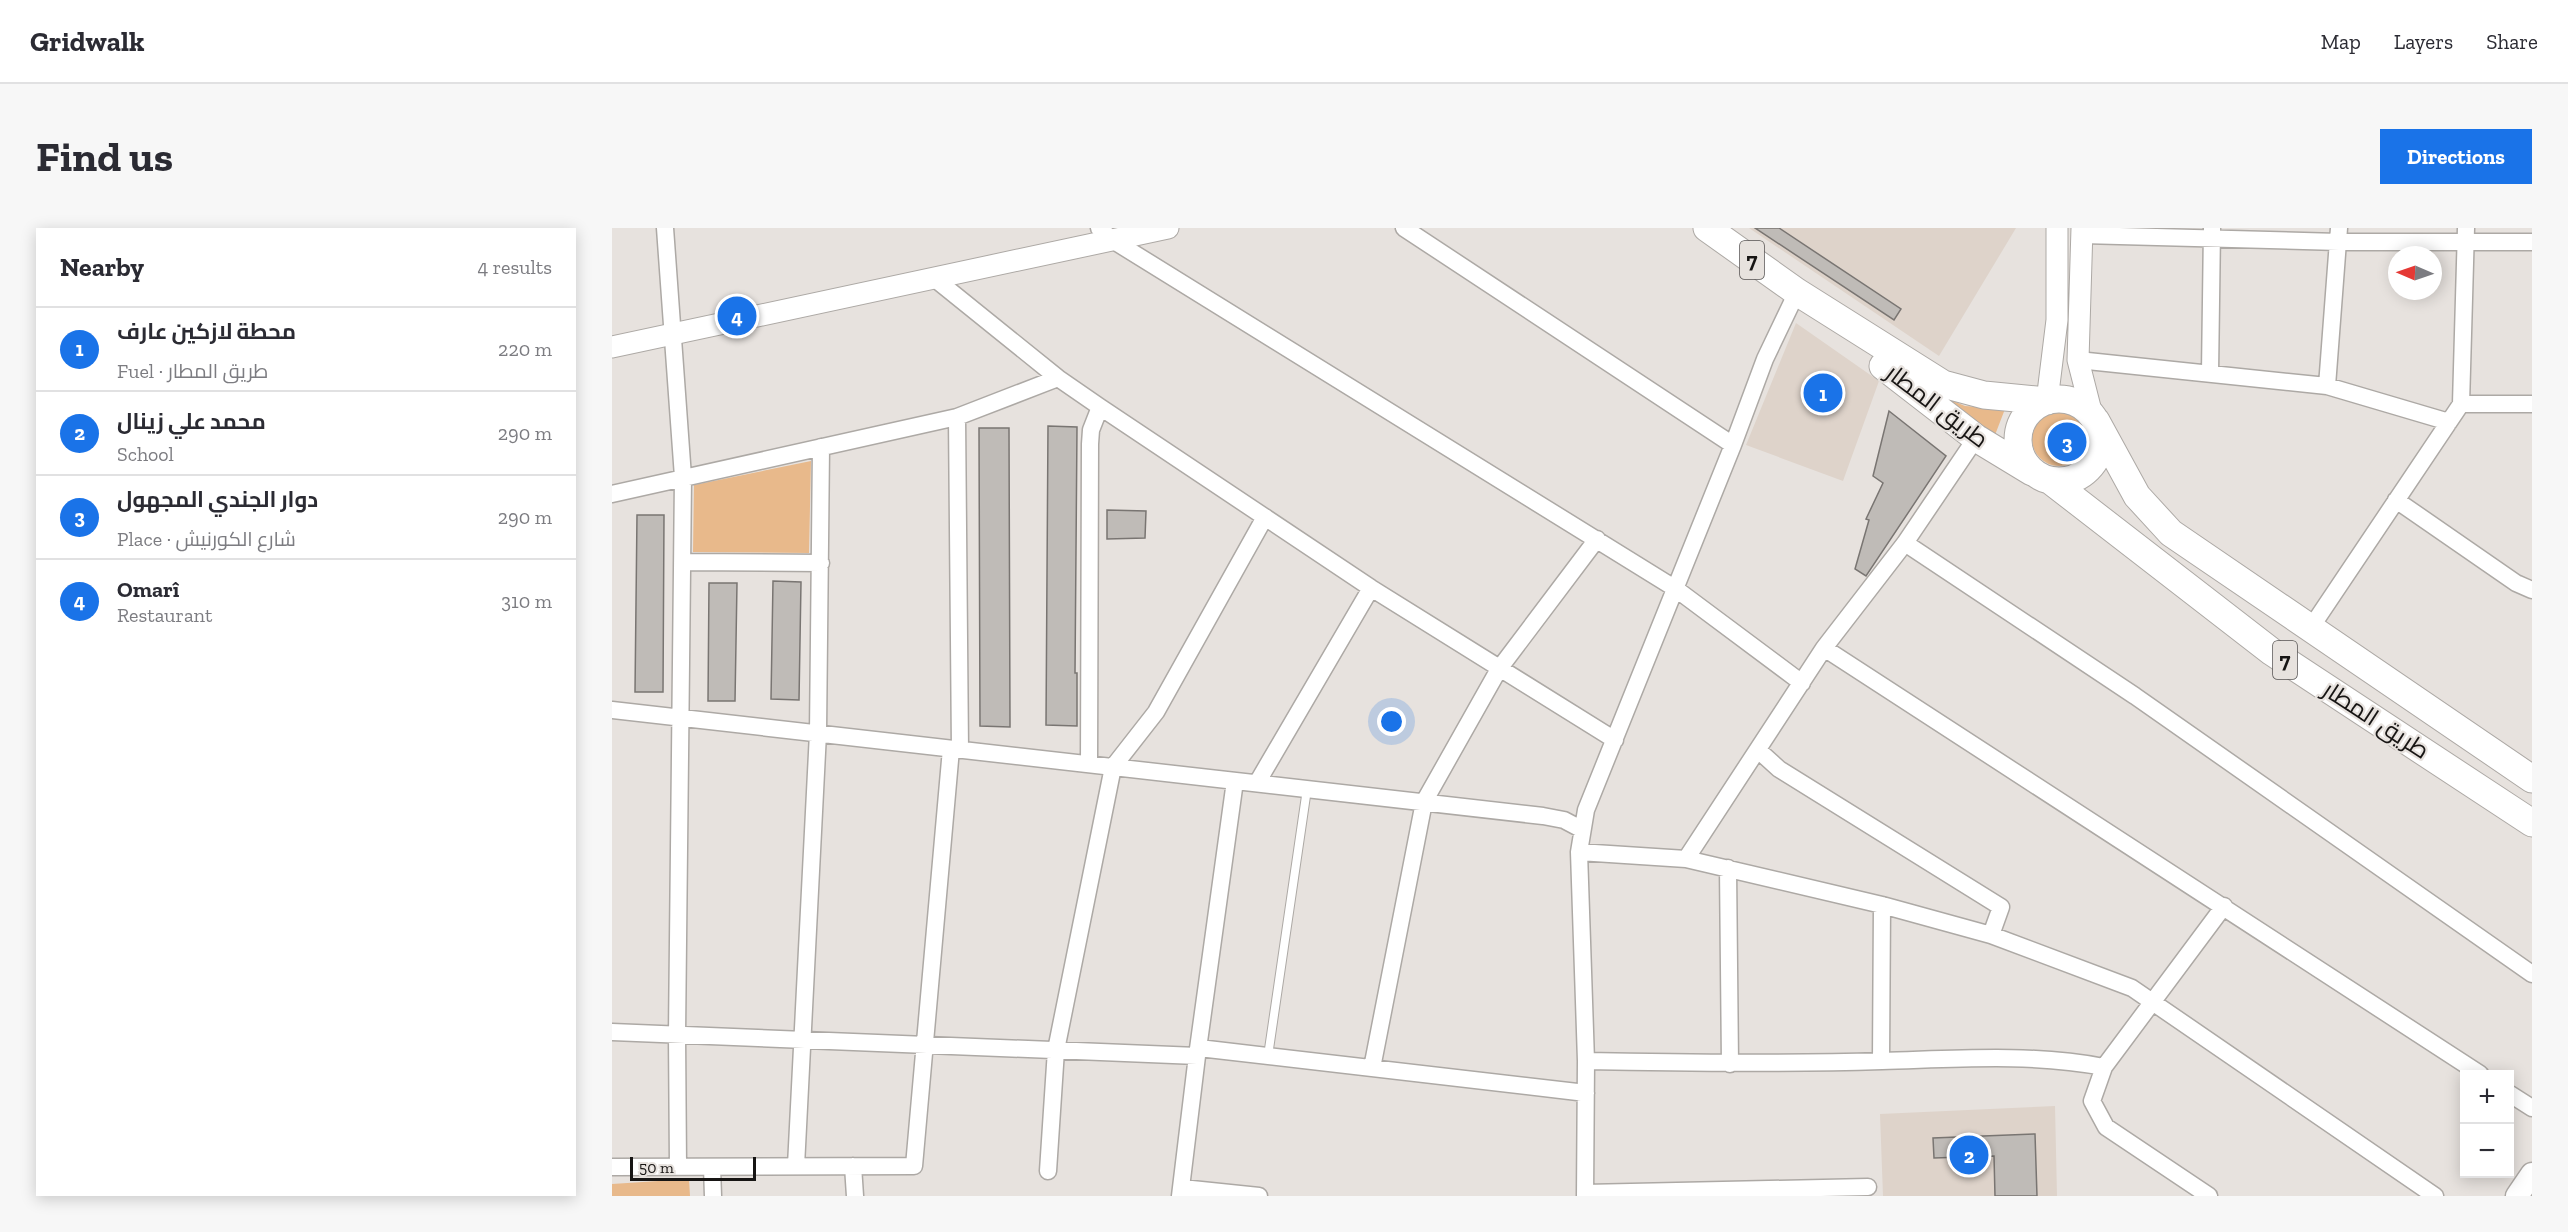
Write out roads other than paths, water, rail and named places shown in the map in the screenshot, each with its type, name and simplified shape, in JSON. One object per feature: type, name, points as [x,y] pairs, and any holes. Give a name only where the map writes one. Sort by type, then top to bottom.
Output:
[{"type":"highway","name":"طريق المطار","points":[[1707,228],[1797,292],[1954,389],[1984,395],[2047,401]]},
{"type":"highway","name":"طريق المطار","points":[[1847,324],[1849,337],[1855,346],[1976,438],[2046,479],[2272,651],[2532,823]]},
{"type":"highway","points":[[2060,399],[2072,401],[2083,407],[2094,418],[2100,433],[2100,445],[2094,463],[2086,472],[2075,478],[2046,479],[2023,460],[2018,436],[2028,414],[2047,401],[2060,399]]},
{"type":"highway","name":"7","points":[[2094,418],[2137,496],[2171,533],[2532,779]]},
{"type":"main road","points":[[2517,1196],[2532,1174]]},
{"type":"street","points":[[665,228],[683,477],[677,1035],[678,1167]]},
{"type":"street","points":[[612,347],[934,278],[1106,234],[1168,228]]},
{"type":"street","points":[[1404,228],[1733,445]]},
{"type":"street","points":[[2047,401],[2056,320],[2057,228]]},
{"type":"street","points":[[2094,418],[2078,360],[2082,231],[2339,235],[2466,234],[2532,242]]},
{"type":"street","points":[[2210,372],[2212,233]]},
{"type":"street","points":[[1106,234],[1676,589],[1802,683]]},
{"type":"street","points":[[2310,629],[2461,404],[2466,234]]},
{"type":"street","points":[[2327,386],[2339,235]]},
{"type":"street","points":[[934,278],[1058,378],[1100,407],[1371,588],[1616,740]]},
{"type":"street","points":[[1797,292],[1773,340],[1581,829],[1579,852],[1586,1061],[1585,1195],[1868,1187]]},
{"type":"street","points":[[2078,360],[2327,386],[2449,422]]},
{"type":"street","points":[[612,494],[957,417],[1058,378]]},
{"type":"street","points":[[2461,404],[2532,404]]},
{"type":"street","points":[[1089,764],[1090,437],[1100,407]]},
{"type":"street","points":[[612,1167],[914,1166],[924,1045],[955,749],[957,417]]},
{"type":"street","points":[[1686,859],[1824,648],[1905,543],[1976,438]]},
{"type":"street","points":[[796,1166],[818,733],[821,447]]},
{"type":"street","points":[[2396,500],[2516,584],[2532,590]]},
{"type":"street","points":[[1048,1171],[1056,1050],[1113,767],[1156,712],[1265,517]]},
{"type":"street","points":[[1372,1068],[1424,802],[1499,669],[1596,539]]},
{"type":"street","points":[[1905,543],[2135,696],[2532,974]]},
{"type":"street","points":[[682,562],[821,563]]},
{"type":"street","points":[[1257,783],[1371,588]]},
{"type":"street","points":[[1824,648],[2474,1070]]},
{"type":"street","points":[[612,710],[1424,802],[1564,820],[1581,829]]},
{"type":"street","points":[[1758,750],[1779,769],[2001,907],[1991,935]]},
{"type":"street","points":[[1235,781],[1181,1192],[1258,1196]]},
{"type":"street","points":[[1579,852],[1686,859],[1882,905],[1991,935],[2132,988],[2435,1196]]},
{"type":"street","points":[[1728,868],[1730,1064]]},
{"type":"street","points":[[1881,1061],[1882,905]]},
{"type":"street","points":[[2209,1196],[2106,1127],[2092,1101],[2104,1067],[2224,906]]},
{"type":"street","points":[[612,1032],[1268,1056],[1586,1093]]},
{"type":"street","points":[[1586,1061],[1730,1064],[2014,1057],[2070,1060],[2104,1067]]},
{"type":"street","points":[[2514,1097],[2532,1108]]},
{"type":"street","points":[[853,1166],[855,1196]]},
{"type":"street","points":[[712,1167],[713,1196]]},
{"type":"lane","points":[[1268,1056],[1307,789]]},
{"type":"place","name":"Omarî","points":[[737,316]]},
{"type":"place","name":"محطة لازكين عارف","points":[[1823,393]]},
{"type":"place","name":"دوار الجندي المجهول","points":[[2067,442]]},
{"type":"place","name":"محمد علي زينال","points":[[1969,1155]]}]
